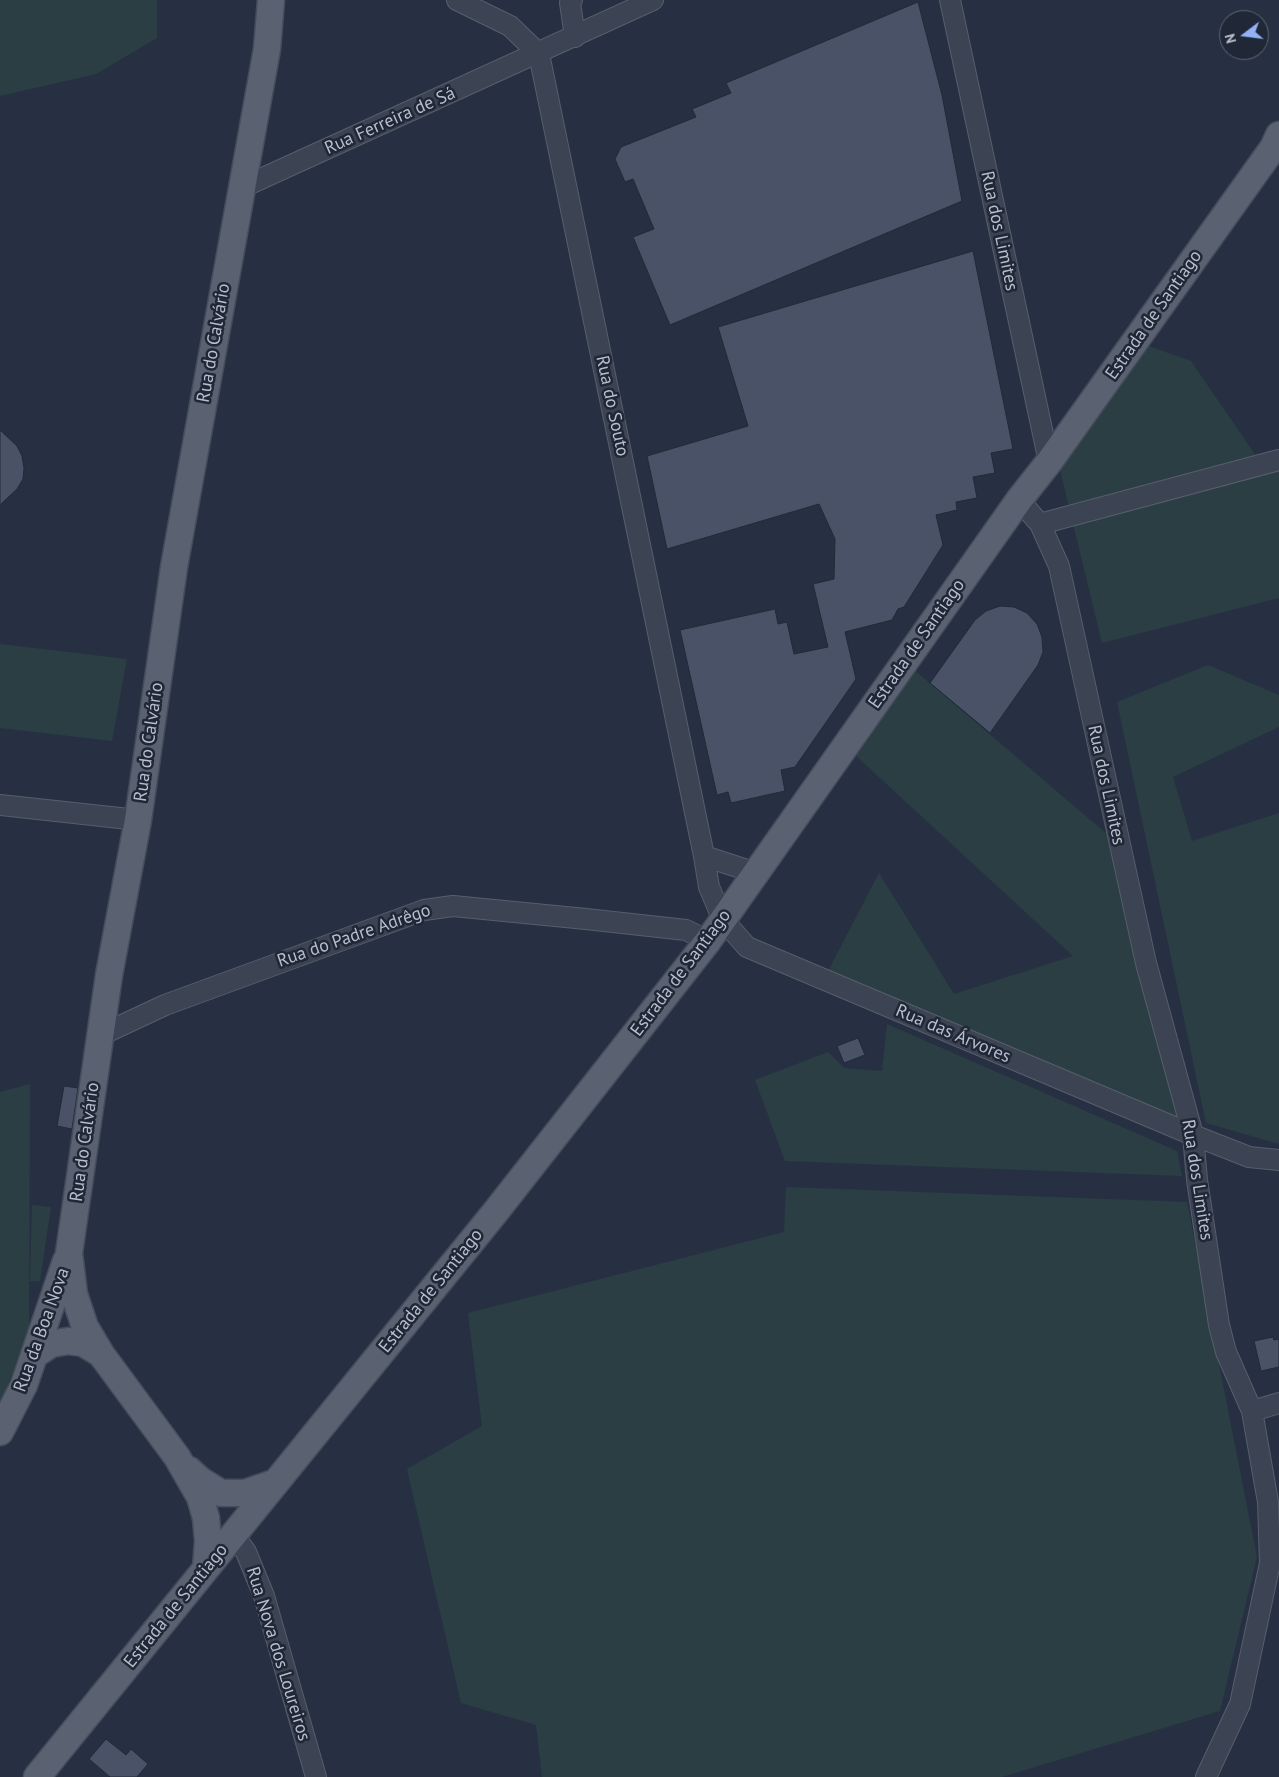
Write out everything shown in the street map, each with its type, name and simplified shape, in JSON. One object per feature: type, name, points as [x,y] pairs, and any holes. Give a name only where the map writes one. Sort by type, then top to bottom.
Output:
[{"type":"main road","name":"Rua do Calvário","points":[[233,1534],[236,1516],[234,1508],[210,1495],[200,1480],[177,1457],[101,1354],[85,1327],[74,1294],[69,1253],[109,975],[138,820],[174,567],[267,49],[271,0]]},
{"type":"main road","name":"Estrada de Santiago","points":[[37,1777],[497,1210],[715,930],[1019,500],[1049,462],[1273,148],[1279,136]]},
{"type":"main road","name":"Rua da Boa Nova","points":[[0,1432],[24,1385],[69,1253]]},
{"type":"main road","points":[[34,1355],[51,1344],[68,1341],[83,1343],[101,1354]]},
{"type":"main road","points":[[206,1568],[208,1542],[206,1518],[210,1495],[245,1493],[274,1483]]},
{"type":"street","points":[[458,0],[510,26],[539,54]]},
{"type":"street","points":[[572,0],[570,3],[575,37]]},
{"type":"street","name":"Rua Ferreira de Sá","points":[[242,188],[539,54],[652,0]]},
{"type":"street","name":"Rua dos Limites","points":[[950,0],[1049,462]]},
{"type":"street","name":"Rua do Souto","points":[[539,54],[704,856],[715,930]]},
{"type":"street","points":[[1040,524],[1279,460]]},
{"type":"street","name":"Rua dos Limites","points":[[1019,500],[1040,524],[1059,566],[1146,963],[1193,1134],[1197,1180],[1219,1325],[1226,1352],[1252,1411],[1268,1502],[1270,1563],[1240,1704],[1206,1777]]},
{"type":"street","points":[[0,805],[138,820]]},
{"type":"street","points":[[704,856],[756,873]]},
{"type":"street","name":"Rua do Padre Adrêgo","points":[[101,1035],[165,1004],[424,910],[453,906],[686,930],[715,930]]},
{"type":"street","name":"Rua das Árvores","points":[[715,930],[746,947],[1249,1157],[1279,1160]]},
{"type":"street","points":[[1252,1411],[1279,1403]]},
{"type":"street","name":"Rua Nova dos Loureiros","points":[[233,1534],[246,1552],[264,1596],[316,1777]]},
{"type":"green space","points":[[0,0],[157,0],[157,38],[96,74],[0,96]]},
{"type":"green space","points":[[1143,344],[1191,361],[1265,469],[1279,466],[1279,598],[1102,643],[1059,466]]},
{"type":"green space","points":[[0,644],[127,659],[112,741],[0,728]]},
{"type":"green space","points":[[1208,665],[1279,695],[1279,727],[1173,777],[1192,841],[1279,813],[1279,1144],[1206,1123],[1117,702]]},
{"type":"green space","points":[[913,669],[1107,834],[1178,1120],[827,973],[879,873],[954,994],[1073,956],[855,755]]},
{"type":"green space","points":[[887,1024],[1177,1151],[1182,1176],[785,1161],[755,1080],[828,1052],[844,1068],[882,1071]]},
{"type":"green space","points":[[30,1084],[29,1335],[0,1403],[0,1092]]},
{"type":"green space","points":[[786,1187],[1187,1202],[1257,1557],[1220,1711],[1002,1777],[542,1777],[536,1725],[461,1703],[407,1469],[482,1426],[468,1313],[784,1232]]},
{"type":"green space","points":[[32,1205],[51,1207],[40,1281],[30,1281]]},
{"type":"building","points":[[918,2],[942,95],[962,201],[670,325],[633,237],[654,229],[633,179],[625,182],[615,159],[621,147],[696,117],[692,109],[731,93],[726,83]]},
{"type":"building","points":[[973,251],[1013,449],[991,453],[995,473],[973,477],[977,498],[956,502],[957,510],[936,515],[943,545],[904,607],[898,609],[892,620],[845,632],[856,679],[795,767],[781,770],[785,791],[731,803],[728,792],[717,795],[680,630],[775,609],[778,624],[787,622],[794,654],[828,647],[813,584],[834,579],[835,539],[819,504],[667,549],[647,456],[748,426],[718,327]]},
{"type":"building","points":[[0,430],[17,446],[22,456],[24,468],[23,479],[17,489],[0,505]]},
{"type":"building","points":[[1000,606],[1014,607],[1027,613],[1037,624],[1042,637],[1043,652],[1038,665],[990,733],[930,683],[975,620],[986,611]]},
{"type":"building","points":[[858,1038],[865,1055],[844,1063],[837,1046]]},
{"type":"building","points":[[64,1086],[78,1088],[72,1129],[57,1126]]},
{"type":"building","points":[[1273,1337],[1274,1340],[1279,1339],[1279,1367],[1261,1371],[1254,1341]]},
{"type":"building","points":[[106,1739],[126,1755],[131,1749],[148,1764],[137,1777],[110,1777],[89,1759]]}]
